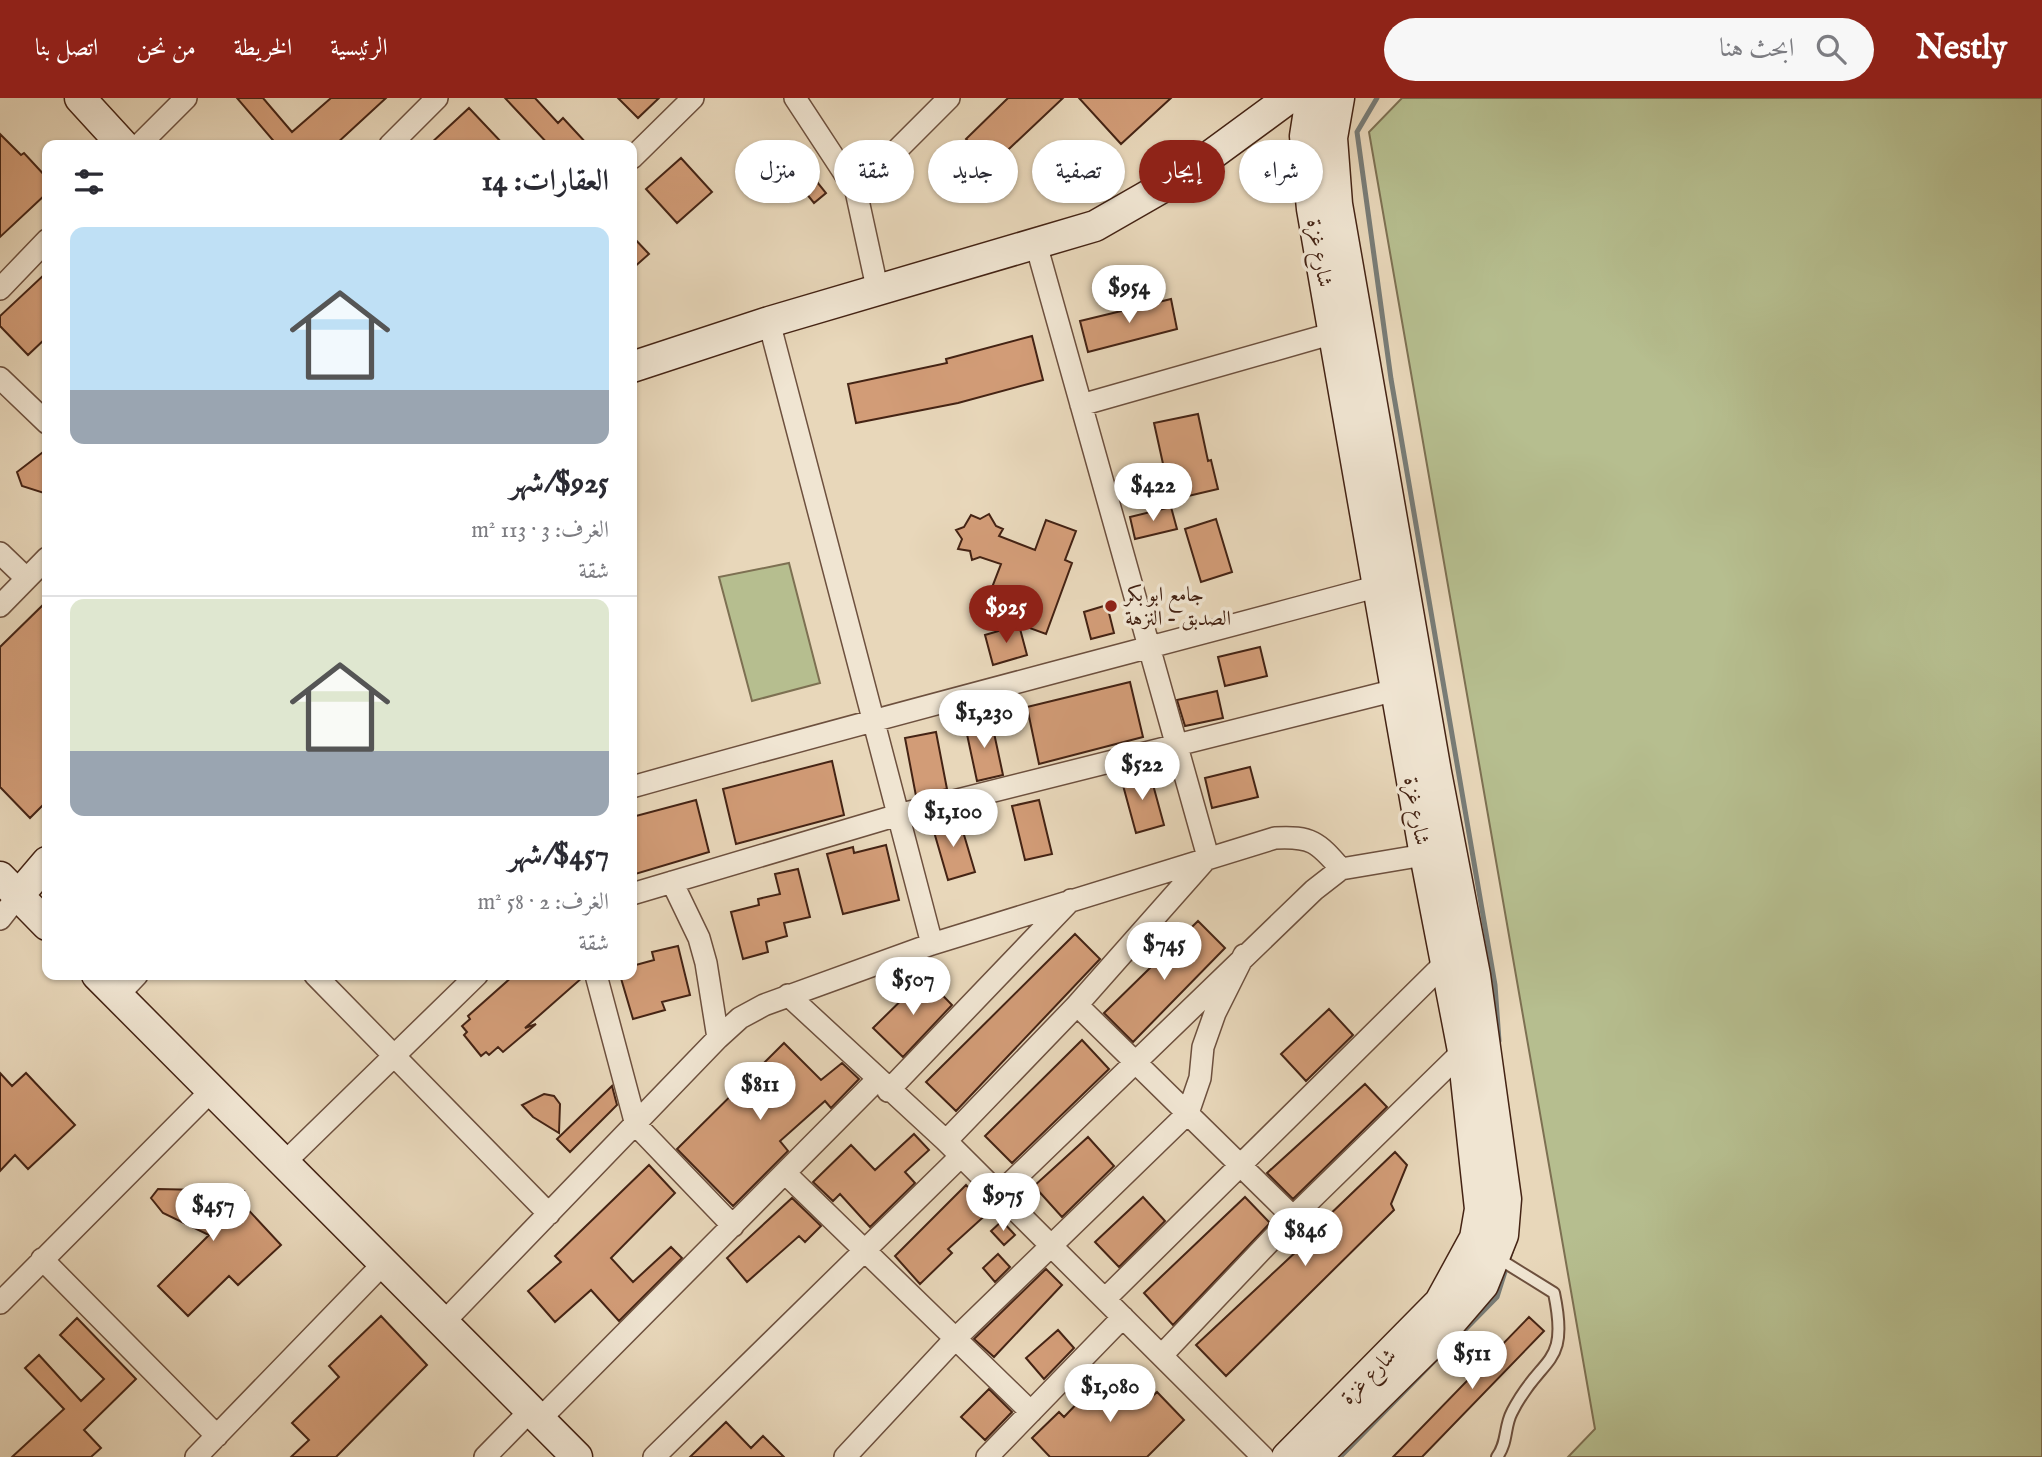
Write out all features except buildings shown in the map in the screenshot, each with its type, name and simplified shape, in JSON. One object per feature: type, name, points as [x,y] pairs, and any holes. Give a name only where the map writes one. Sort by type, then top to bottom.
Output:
[{"type":"main road","points":[[80,98],[118,140]]},
{"type":"main road","points":[[637,365],[769,322],[1095,226],[1138,204],[1184,175],[1289,98]]},
{"type":"main road","name":"شارع غزة","points":[[1311,98],[1305,136],[1307,173],[1396,690],[1438,853],[1475,975],[1503,1164],[1505,1211],[1503,1235],[1483,1285],[1458,1317],[1316,1457]]},
{"type":"main road","name":"شارع غزة","points":[[1287,1457],[1440,1302],[1475,1238],[1480,1209],[1463,1051],[1446,962],[1438,853],[1337,204],[1332,138],[1339,98]]},
{"type":"main road","points":[[42,866],[6,897],[42,922]]},
{"type":"main road","points":[[117,981],[212,1090],[283,1164],[577,1457]]},
{"type":"street","points":[[144,140],[186,98]]},
{"type":"street","points":[[395,140],[437,98]]},
{"type":"street","points":[[637,153],[693,98]]},
{"type":"street","points":[[795,98],[834,157]]},
{"type":"street","points":[[907,140],[949,98]]},
{"type":"street","points":[[859,203],[878,292]]},
{"type":"street","points":[[1036,244],[1208,857]]},
{"type":"street","points":[[0,289],[42,245]]},
{"type":"street","points":[[769,322],[932,944]]},
{"type":"street","points":[[1081,405],[1334,333]]},
{"type":"street","points":[[0,378],[42,418]]},
{"type":"street","points":[[0,553],[26,579]]},
{"type":"street","points":[[0,606],[42,563]]},
{"type":"street","points":[[637,786],[872,719],[1379,586]]},
{"type":"street","points":[[637,892],[898,815],[1396,690]]},
{"type":"street","points":[[442,1324],[740,1018],[788,995],[932,944],[1073,898],[1275,838],[1302,836],[1326,850],[1341,869]]},
{"type":"street","points":[[999,1194],[1244,955],[1314,890],[1341,869],[1438,853]]},
{"type":"street","points":[[654,1457],[863,1251],[1208,857]]},
{"type":"street","points":[[672,882],[703,950],[718,1038]]},
{"type":"street","points":[[485,1457],[536,1415],[786,1174],[883,1085],[1073,898]]},
{"type":"street","points":[[845,1457],[954,1340],[1188,1113],[1200,1078],[1203,1047],[1214,1013],[1244,955]]},
{"type":"street","points":[[1105,1299],[1238,1164],[1446,962]]},
{"type":"street","points":[[320,980],[549,1214]]},
{"type":"street","points":[[283,1164],[472,980]]},
{"type":"street","points":[[597,980],[636,1125],[733,1226]]},
{"type":"street","points":[[788,995],[1052,1245],[1263,1457]]},
{"type":"street","points":[[1077,1005],[1293,1217]]},
{"type":"street","points":[[1162,1355],[1293,1217],[1463,1051]]},
{"type":"street","points":[[0,1303],[212,1090]]},
{"type":"street","points":[[786,1174],[1031,1412]]},
{"type":"street","points":[[42,1259],[217,1436]]},
{"type":"street","points":[[197,1457],[383,1264]]},
{"type":"street","points":[[988,1457],[1124,1317]]},
{"type":"lane","points":[[1496,1257],[1554,1293],[1561,1338],[1556,1352],[1511,1413],[1507,1439],[1497,1457]]},
{"type":"green space","points":[[1402,98],[2042,98],[2042,1457],[1568,1457],[1595,1429],[1369,132]]},
{"type":"green space","points":[[789,563],[820,683],[752,701],[719,577]]},
{"type":"waterway","points":[[1377,98],[1357,132],[1391,379],[1495,985],[1499,1041]]},
{"type":"waterway","points":[[1340,1457],[1497,1297],[1514,1243]]},
{"type":"place","name":"جامع ابو بكر الصدبق - النزهة","points":[[1111,606]]}]
